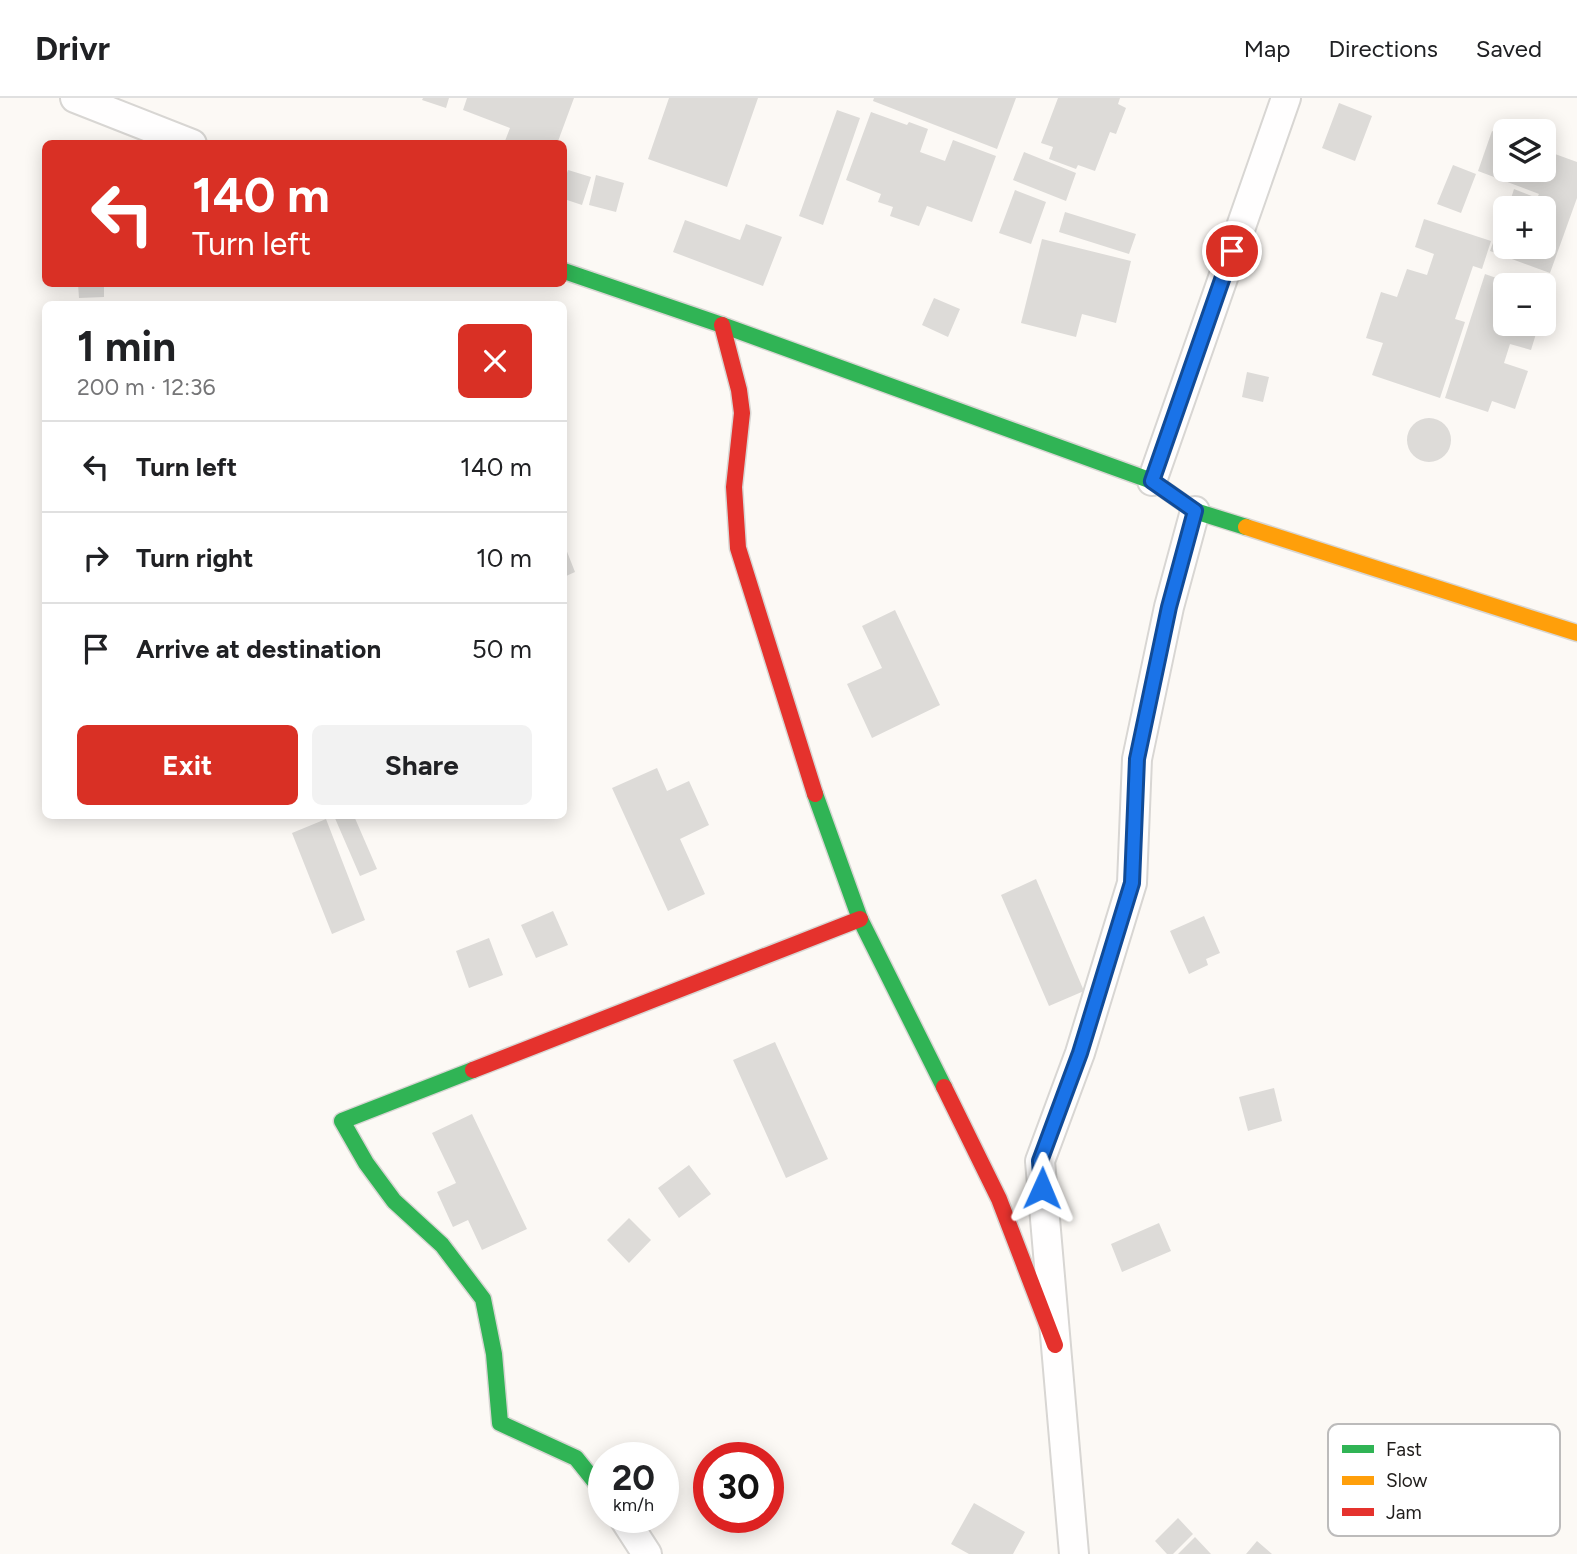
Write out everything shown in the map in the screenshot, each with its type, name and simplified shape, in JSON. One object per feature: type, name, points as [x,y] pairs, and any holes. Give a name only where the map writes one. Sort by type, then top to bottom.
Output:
[{"type":"street","points":[[75,98],[182,140]]},
{"type":"street","points":[[1152,481],[1286,98]]},
{"type":"street","points":[[567,272],[722,325],[1152,481],[1195,511],[1577,634]]},
{"type":"street","points":[[722,325],[739,390],[742,413],[734,487],[738,548],[813,788],[860,919],[999,1199],[1055,1345]]},
{"type":"street","points":[[1074,1554],[1040,1161],[1080,1053],[1132,883],[1137,759],[1169,607],[1195,511]]},
{"type":"street","points":[[588,1473],[576,1458],[500,1423],[494,1354],[482,1299],[442,1245],[394,1201],[366,1163],[342,1121],[860,919]]},
{"type":"street","points":[[634,1533],[648,1554]]},
{"type":"building","points":[[449,98],[446,108],[422,100]]},
{"type":"building","points":[[467,98],[574,98],[558,140],[505,140],[510,128],[463,110]]},
{"type":"building","points":[[669,98],[758,98],[727,187],[648,159]]},
{"type":"building","points":[[874,98],[1016,98],[997,149],[873,101]]},
{"type":"building","points":[[1058,98],[1120,98],[1118,104],[1126,108],[1116,134],[1110,132],[1095,171],[1078,165],[1076,169],[1049,159],[1053,147],[1041,143]]},
{"type":"building","points":[[1339,103],[1372,116],[1355,161],[1322,148]]},
{"type":"building","points":[[837,110],[860,118],[823,225],[799,216]]},
{"type":"building","points":[[871,112],[907,125],[909,122],[928,129],[920,152],[945,161],[953,140],[996,156],[972,222],[927,206],[919,226],[890,216],[893,207],[878,202],[881,194],[846,180]]},
{"type":"building","points":[[1492,131],[1493,177],[1478,171]]},
{"type":"building","points":[[1024,152],[1076,173],[1066,201],[1013,180]]},
{"type":"building","points":[[1556,154],[1577,162],[1577,198],[1556,256],[1556,196],[1538,196],[1539,194],[1507,182],[1556,182]]},
{"type":"building","points":[[1453,165],[1476,174],[1461,213],[1437,204]]},
{"type":"building","points":[[568,170],[591,177],[582,205],[567,200]]},
{"type":"building","points":[[596,175],[624,183],[616,212],[589,205]]},
{"type":"building","points":[[1514,189],[1532,196],[1512,196]]},
{"type":"building","points":[[1015,190],[1046,202],[1031,244],[999,233]]},
{"type":"building","points":[[1065,212],[1136,234],[1129,254],[1059,232]]},
{"type":"building","points":[[1424,219],[1491,241],[1482,269],[1473,266],[1455,319],[1465,322],[1440,398],[1372,375],[1383,343],[1366,338],[1381,292],[1397,297],[1407,269],[1427,275],[1434,254],[1415,247]]},
{"type":"building","points":[[685,220],[740,240],[746,224],[782,237],[763,286],[673,252]]},
{"type":"building","points":[[1042,239],[1131,261],[1116,323],[1082,314],[1076,337],[1021,323]]},
{"type":"building","points":[[1512,259],[1555,259],[1550,273]]},
{"type":"building","points":[[1485,274],[1493,277],[1493,336],[1535,336],[1531,350],[1510,344],[1504,363],[1528,371],[1515,409],[1492,401],[1488,412],[1445,398]]},
{"type":"building","points":[[78,287],[104,287],[104,297],[79,298]]},
{"type":"building","points":[[934,298],[960,309],[948,337],[922,325]]},
{"type":"building","points":[[1247,372],[1269,377],[1263,402],[1242,397]]},
{"type":"building","points":[[1429,418],[1438,419],[1445,424],[1450,431],[1450,449],[1445,456],[1438,461],[1429,462],[1420,461],[1413,456],[1408,449],[1407,440],[1408,431],[1413,424],[1420,419]]},
{"type":"building","points":[[567,552],[575,572],[567,576]]},
{"type":"building","points":[[895,610],[940,705],[872,738],[847,684],[882,668],[862,626]]},
{"type":"building","points":[[657,768],[667,791],[689,781],[709,825],[680,839],[705,894],[668,911],[612,788]]},
{"type":"building","points":[[326,819],[365,920],[332,934],[292,833]]},
{"type":"building","points":[[335,819],[355,819],[377,869],[360,876]]},
{"type":"building","points":[[1036,879],[1084,991],[1049,1006],[1001,895]]},
{"type":"building","points":[[553,911],[568,945],[536,958],[521,925]]},
{"type":"building","points":[[1204,916],[1220,953],[1206,959],[1208,965],[1189,974],[1170,931]]},
{"type":"building","points":[[489,938],[503,975],[469,988],[456,951]]},
{"type":"building","points":[[775,1042],[828,1159],[786,1178],[733,1060]]},
{"type":"building","points":[[1274,1088],[1282,1121],[1248,1131],[1239,1097]]},
{"type":"building","points":[[472,1114],[527,1229],[482,1250],[468,1220],[453,1227],[437,1192],[456,1183],[432,1133]]},
{"type":"building","points":[[689,1165],[711,1194],[679,1218],[658,1188]]},
{"type":"building","points":[[629,1218],[651,1240],[629,1263],[607,1240]]},
{"type":"building","points":[[1159,1223],[1171,1251],[1122,1272],[1111,1244]]},
{"type":"building","points":[[974,1503],[1025,1532],[1013,1554],[969,1554],[951,1544]]},
{"type":"building","points":[[1178,1518],[1193,1534],[1173,1554],[1167,1554],[1155,1541]]},
{"type":"building","points":[[1195,1537],[1211,1554],[1178,1554]]},
{"type":"building","points":[[1257,1541],[1272,1554],[1246,1554]]},
{"type":"traffic: fast","points":[[567,272],[722,325],[1152,481],[1195,511],[1246,527]]},
{"type":"traffic: fast","points":[[815,794],[860,919],[944,1087]]},
{"type":"traffic: fast","points":[[473,1070],[342,1121],[366,1163],[394,1201],[442,1245],[483,1299],[494,1354],[500,1423],[576,1458],[588,1473]]},
{"type":"traffic: slow","points":[[1246,527],[1577,633]]},
{"type":"traffic: jam","points":[[722,325],[739,390],[742,413],[734,487],[738,548],[815,794]]},
{"type":"traffic: jam","points":[[473,1070],[860,919]]},
{"type":"traffic: jam","points":[[944,1087],[999,1199],[1055,1345]]},
{"type":"route","points":[[1042,1188],[1040,1161],[1080,1053],[1132,883],[1137,759],[1169,607],[1195,511],[1152,481],[1232,251]]}]
